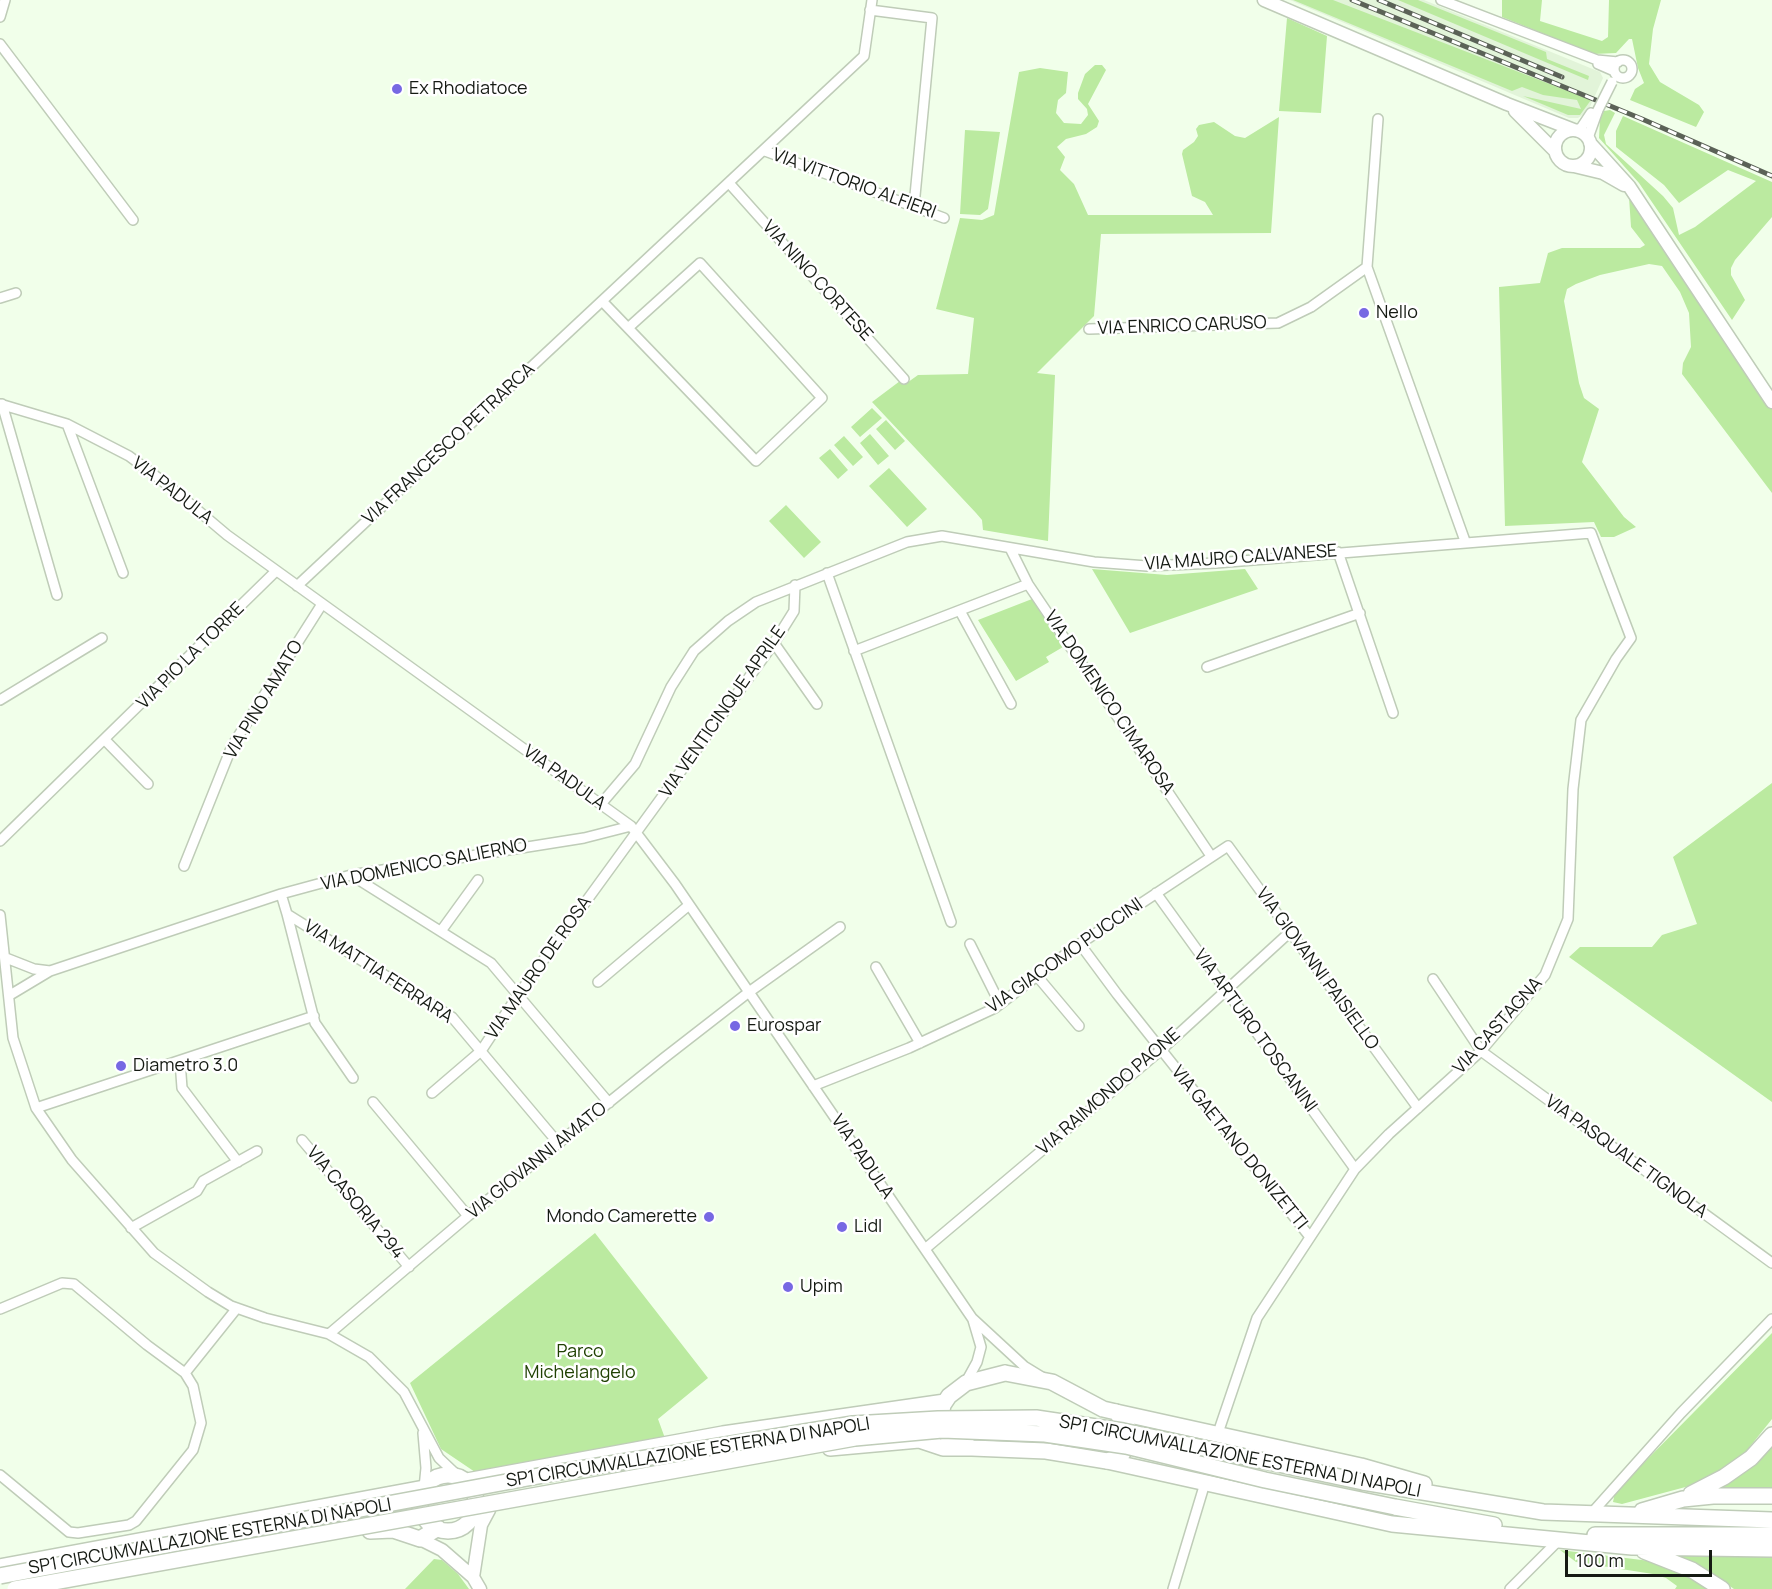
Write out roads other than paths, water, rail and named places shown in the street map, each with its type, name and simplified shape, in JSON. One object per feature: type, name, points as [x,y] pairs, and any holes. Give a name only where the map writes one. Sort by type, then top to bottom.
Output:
[{"type":"main road","points":[[972,1448],[956,1443],[944,1433],[940,1421],[945,1402],[966,1383],[1005,1373],[1052,1382],[1116,1413],[1218,1433],[1361,1466],[1432,1486],[1460,1500]]},
{"type":"main road","points":[[0,1567],[424,1488],[439,1476],[462,1479],[860,1412],[945,1402]]},
{"type":"main road","points":[[1107,1461],[1121,1456],[1128,1444],[1129,1429],[1116,1413]]},
{"type":"main road","name":"SP1 CIRCUMVALLAZIONE ESTERNA DI NAPOLI","points":[[0,1576],[560,1472],[853,1424],[938,1419],[1036,1418],[1123,1431],[1363,1482],[1460,1500],[1543,1512],[1772,1520]]},
{"type":"main road","name":"SP1 CIRCUMVALLAZIONE ESTERNA DI NAPOLI","points":[[15,1589],[843,1440],[942,1430],[1045,1434],[1126,1446],[1265,1480],[1395,1507],[1513,1528],[1600,1535],[1772,1535]]},
{"type":"main road","points":[[1683,1499],[1724,1477],[1751,1458],[1772,1434]]},
{"type":"main road","points":[[424,1488],[420,1507],[423,1516],[429,1524],[453,1531],[468,1524],[479,1513],[828,1449],[919,1440],[943,1448],[1046,1451],[1107,1461],[1392,1524],[1632,1547],[1772,1549]]},
{"type":"main road","points":[[462,1479],[476,1494],[479,1513]]},
{"type":"main road","points":[[1619,1516],[1683,1499],[1772,1496]]},
{"type":"main road","points":[[58,1589],[380,1529],[393,1530],[420,1539],[438,1528]]},
{"type":"main road","points":[[1600,1535],[1692,1570],[1722,1589]]},
{"type":"street","points":[[0,17],[5,0]]},
{"type":"street","points":[[1264,0],[1583,135],[1611,164],[1637,199],[1772,402]]},
{"type":"street","points":[[1442,0],[1614,74],[1583,135],[1586,159],[1571,165]]},
{"type":"street","points":[[871,5],[932,18],[914,207]]},
{"type":"street","name":"VIA FRANCESCO PETRARCA","points":[[297,586],[864,56],[871,5]]},
{"type":"street","points":[[0,44],[134,220]]},
{"type":"street","points":[[1507,104],[1527,121],[1555,151],[1561,161],[1612,177],[1637,199]]},
{"type":"street","points":[[1378,119],[1367,267],[1465,541]]},
{"type":"street","points":[[1555,151],[1559,136],[1583,135]]},
{"type":"street","name":"VIA VITTORIO ALFIERI","points":[[765,151],[944,218]]},
{"type":"street","name":"VIA NINO CORTESE","points":[[729,183],[904,379]]},
{"type":"street","points":[[602,301],[756,461],[822,398],[700,263],[628,328]]},
{"type":"street","name":"VIA ENRICO CARUSO","points":[[1089,329],[1278,323],[1311,307],[1367,267]]},
{"type":"street","points":[[0,298],[16,293]]},
{"type":"street","points":[[1,404],[57,595]]},
{"type":"street","name":"VIA PADULA","points":[[1,404],[67,424],[129,456],[276,571],[601,804],[633,830],[689,905],[972,1318],[1024,1366],[1052,1382]]},
{"type":"street","points":[[67,424],[123,573]]},
{"type":"street","name":"VIA MAURO CALVANESE","points":[[601,804],[635,764],[671,687],[694,651],[728,621],[756,602],[907,542],[942,536],[1094,561],[1147,566],[1216,563],[1465,541],[1591,533]]},
{"type":"street","name":"VIA CASTAGNA","points":[[1218,1433],[1257,1318],[1355,1169],[1481,1051],[1545,975],[1568,920],[1573,789],[1581,720],[1631,638],[1591,533]]},
{"type":"street","name":"VIA DOMENICO CIMAROSA","points":[[1010,548],[1028,584],[1211,856]]},
{"type":"street","points":[[1338,552],[1393,713]]},
{"type":"street","name":"VIA PIO LA TORRE","points":[[0,841],[105,741],[276,571]]},
{"type":"street","points":[[827,573],[951,922]]},
{"type":"street","points":[[854,651],[1028,584]]},
{"type":"street","name":"VIA VENTICINQUE APRILE","points":[[633,830],[774,643],[794,611],[795,585]]},
{"type":"street","name":"VIA PINO AMATO","points":[[184,866],[232,746],[322,604]]},
{"type":"street","points":[[960,610],[1011,704]]},
{"type":"street","points":[[1207,667],[1360,613]]},
{"type":"street","points":[[0,700],[102,638]]},
{"type":"street","points":[[774,643],[817,704]]},
{"type":"street","points":[[105,741],[148,784]]},
{"type":"street","name":"VIA DOMENICO SALIERNO","points":[[10,994],[50,971],[281,894],[351,875],[633,830]]},
{"type":"street","name":"VIA MAURO DE ROSA","points":[[432,1093],[481,1051],[633,830]]},
{"type":"street","name":"VIA GIOVANNI PAISIELLO","points":[[1211,856],[1228,846],[1418,1108]]},
{"type":"street","name":"VIA GIACOMO PUCCINI","points":[[813,1086],[920,1043],[1000,1004],[1080,944],[1211,856]]},
{"type":"street","points":[[351,875],[491,963],[609,1103]]},
{"type":"street","points":[[441,932],[478,880]]},
{"type":"street","name":"VIA ARTURO TOSCANINI","points":[[1156,893],[1355,1169]]},
{"type":"street","name":"VIA MATTIA FERRARA","points":[[281,894],[314,1017],[353,1078]]},
{"type":"street","points":[[598,982],[689,905]]},
{"type":"street","name":"VIA MATTIA FERRARA","points":[[287,914],[452,1017],[559,1143]]},
{"type":"street","points":[[0,915],[13,1038],[36,1108],[72,1160],[130,1228],[154,1252],[208,1292],[237,1308],[329,1334],[369,1357],[404,1392],[439,1458],[462,1479]]},
{"type":"street","name":"VIA GIOVANNI AMATO","points":[[329,1334],[468,1216],[609,1103],[749,992],[840,927]]},
{"type":"street","name":"VIA RAIMONDO PAONE","points":[[925,1249],[1161,1050],[1225,988],[1290,932]]},
{"type":"street","points":[[970,944],[1000,1004]]},
{"type":"street","name":"VIA GAETANO DONIZETTI","points":[[1080,944],[1310,1237]]},
{"type":"street","points":[[6,958],[33,969],[50,971]]},
{"type":"street","points":[[876,967],[920,1043]]},
{"type":"street","points":[[1037,976],[1079,1026]]},
{"type":"street","points":[[1433,979],[1481,1051]]},
{"type":"street","points":[[36,1108],[314,1017]]},
{"type":"street","name":"VIA PASQUALE TIGNOLA","points":[[1481,1051],[1772,1263]]},
{"type":"street","points":[[180,1061],[182,1088],[238,1162]]},
{"type":"street","points":[[373,1102],[468,1216]]},
{"type":"street","name":"VIA CASORIA 294","points":[[302,1140],[409,1267]]},
{"type":"street","points":[[130,1228],[197,1191],[203,1181],[257,1151]]},
{"type":"street","points":[[0,1309],[62,1283],[74,1284],[147,1346],[186,1373],[194,1386],[200,1407],[199,1437],[189,1457],[136,1521],[129,1525],[78,1533],[69,1532],[0,1475]]},
{"type":"street","points":[[186,1373],[237,1308]]},
{"type":"street","name":"VIA PADULA","points":[[966,1383],[977,1362],[981,1347],[972,1318]]},
{"type":"street","points":[[1590,1515],[1681,1413],[1772,1319]]},
{"type":"street","points":[[423,1431],[426,1468],[424,1488]]},
{"type":"street","points":[[1173,1589],[1205,1483]]},
{"type":"street","points":[[473,1577],[478,1537],[483,1519],[479,1513]]},
{"type":"street","points":[[438,1528],[442,1550]]},
{"type":"street","points":[[420,1539],[442,1550],[473,1577],[480,1589]]},
{"type":"street","points":[[1510,1589],[1558,1541]]},
{"type":"railway","points":[[1352,0],[1642,119],[1772,176]]},
{"type":"railway","points":[[1379,0],[1562,77]]},
{"type":"place","name":"Ex Rhodiatoce","points":[[397,89]]},
{"type":"place","name":"Nello","points":[[1364,313]]},
{"type":"place","name":"Eurospar","points":[[735,1026]]},
{"type":"place","name":"Diametro 3.0","points":[[121,1066]]},
{"type":"place","name":"Mondo Camerette","points":[[709,1217]]},
{"type":"place","name":"Lidl","points":[[842,1227]]},
{"type":"place","name":"Upim","points":[[788,1287]]},
{"type":"park label","name":"Parco Michelangelo","points":[[580,1362]]}]
